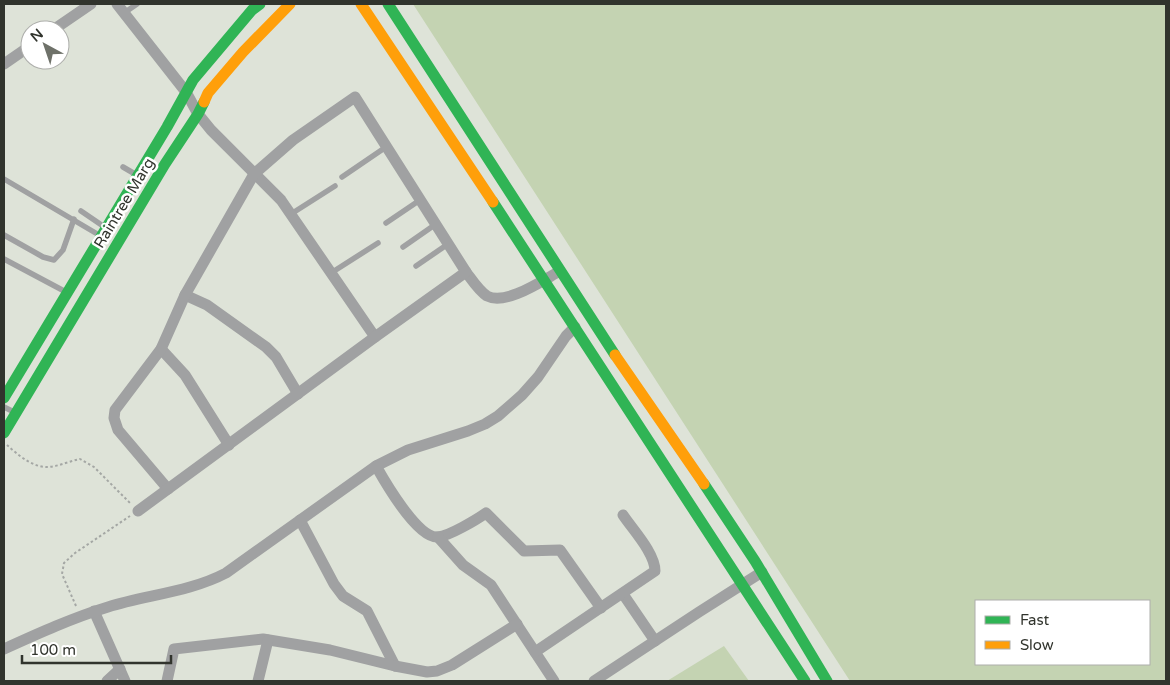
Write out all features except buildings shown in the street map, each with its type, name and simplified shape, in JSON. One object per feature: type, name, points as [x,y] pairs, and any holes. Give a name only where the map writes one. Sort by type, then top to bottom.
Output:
[{"type":"main road","name":"Raintree Marg","points":[[4,398],[102,232],[167,127],[186,92],[220,48],[260,4]]},
{"type":"main road","name":"Raintree Marg","points":[[4,433],[164,164],[198,114],[208,93],[243,52],[290,4]]},
{"type":"main road","points":[[361,4],[544,279],[805,681]]},
{"type":"main road","points":[[388,4],[608,346],[721,508],[762,572],[827,681]]},
{"type":"main road","points":[[590,351],[608,346]]},
{"type":"main road","points":[[646,437],[665,426]]},
{"type":"main road","points":[[736,573],[755,561]]},
{"type":"street","points":[[68,20],[91,4]]},
{"type":"street","points":[[117,4],[186,92],[198,114],[222,142],[273,190],[375,337]]},
{"type":"street","points":[[4,64],[20,53]]},
{"type":"street","points":[[168,489],[118,430],[114,418],[115,410],[161,349],[185,295],[254,174],[293,140],[355,97],[466,272],[488,296],[499,298],[515,294],[560,271]]},
{"type":"street","points":[[138,511],[466,272]]},
{"type":"street","points":[[185,295],[207,305],[266,346],[276,357],[298,394]]},
{"type":"street","points":[[4,649],[94,611],[214,579],[376,466],[408,450],[476,428],[498,416],[538,378],[566,336],[575,327]]},
{"type":"street","points":[[161,349],[185,375],[228,444]]},
{"type":"street","points":[[376,466],[391,491],[420,528],[428,535],[438,537],[464,526],[486,513],[524,551],[560,550],[601,608]]},
{"type":"street","points":[[535,652],[655,571],[655,563],[651,556],[623,515]]},
{"type":"street","points":[[300,520],[334,584],[343,596],[367,612],[395,666]]},
{"type":"street","points":[[438,537],[463,565],[491,585],[554,681]]},
{"type":"street","points":[[594,681],[762,572]]},
{"type":"street","points":[[622,594],[655,641]]},
{"type":"street","points":[[94,611],[125,681]]},
{"type":"street","points":[[167,681],[174,649],[268,640],[330,650],[427,672],[444,669],[517,624]]},
{"type":"street","points":[[258,681],[268,640]]},
{"type":"street","points":[[107,681],[120,669]]},
{"type":"lane","points":[[124,13],[137,4]]},
{"type":"lane","points":[[342,176],[386,147]]},
{"type":"lane","points":[[123,167],[137,175]]},
{"type":"lane","points":[[4,179],[74,219],[102,232]]},
{"type":"lane","points":[[291,214],[335,186]]},
{"type":"lane","points":[[386,223],[420,200]]},
{"type":"lane","points":[[81,212],[102,232]]},
{"type":"lane","points":[[4,235],[43,257],[54,260],[63,250],[74,219]]},
{"type":"lane","points":[[403,246],[436,224]]},
{"type":"lane","points":[[331,273],[378,243]]},
{"type":"lane","points":[[416,266],[448,244]]},
{"type":"lane","points":[[4,259],[67,293]]},
{"type":"lane","points":[[4,407],[15,413]]},
{"type":"path","points":[[4,442],[20,456],[36,465],[48,467],[80,459],[94,467],[138,511],[64,563],[62,574],[80,617]]},
{"type":"green space","points":[[413,4],[1166,4],[1166,681],[850,681]]},
{"type":"green space","points":[[724,646],[749,681],[667,681]]},
{"type":"traffic: fast","points":[[4,398],[167,127],[193,80],[252,10],[260,4]]},
{"type":"traffic: fast","points":[[388,4],[615,355]]},
{"type":"traffic: fast","points":[[4,433],[204,102]]},
{"type":"traffic: fast","points":[[493,202],[805,681]]},
{"type":"traffic: fast","points":[[704,484],[755,561],[827,681]]},
{"type":"traffic: slow","points":[[204,102],[208,93],[243,52],[290,4]]},
{"type":"traffic: slow","points":[[361,4],[493,202]]},
{"type":"traffic: slow","points":[[615,355],[704,484]]}]
